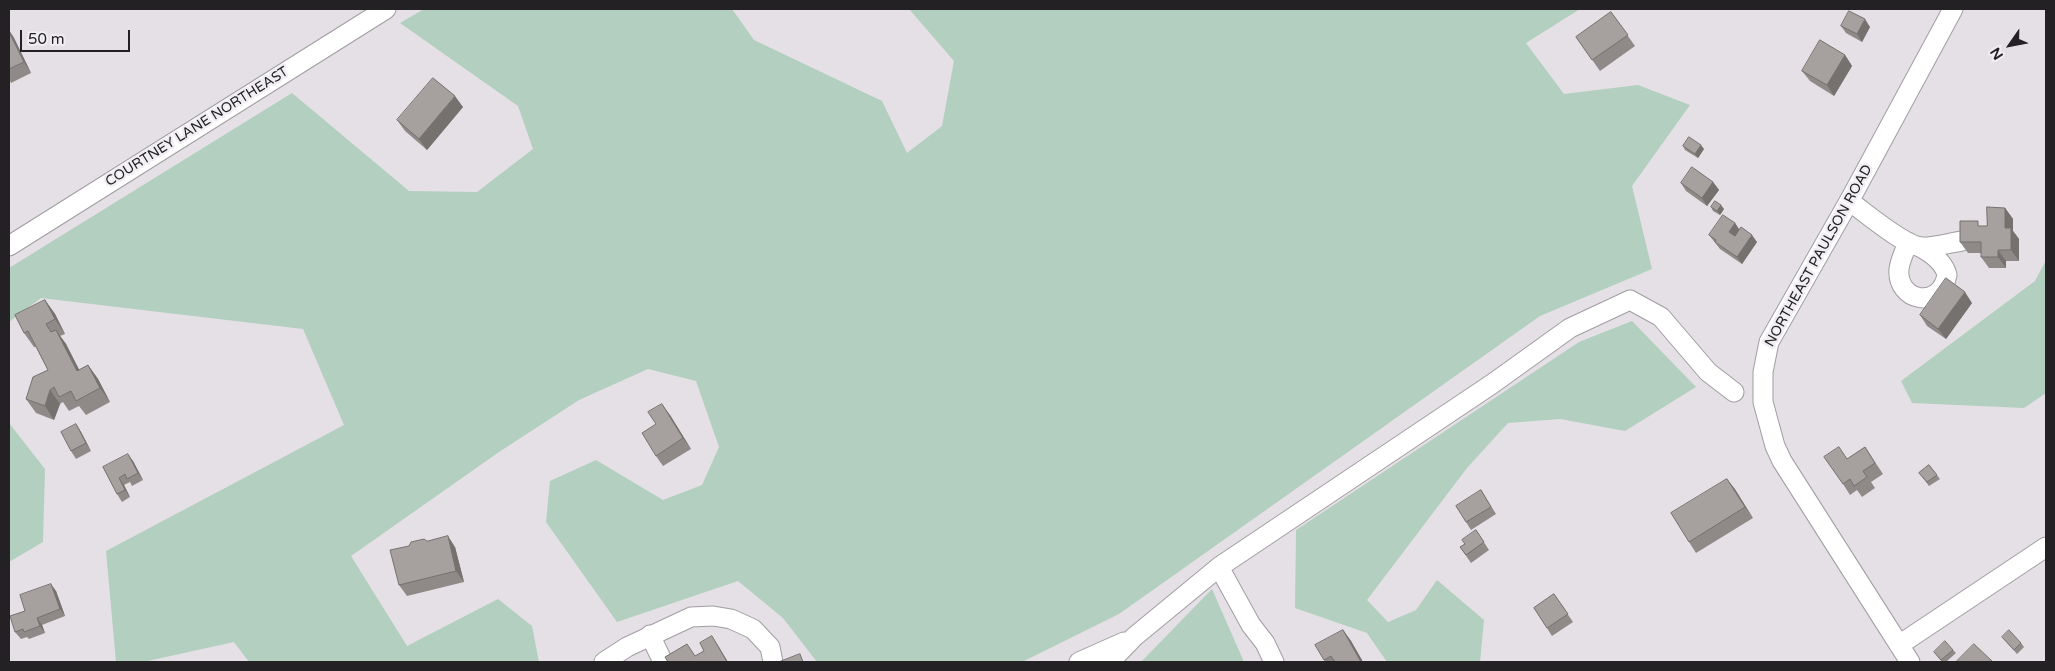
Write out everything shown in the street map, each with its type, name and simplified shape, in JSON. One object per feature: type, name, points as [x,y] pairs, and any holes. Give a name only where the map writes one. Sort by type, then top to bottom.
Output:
[{"type":"street","name":"COURTNEY LANE NORTHEAST","points":[[9,246],[386,9]]},
{"type":"street","name":"NORTHEAST PAULSON ROAD","points":[[1910,662],[1782,461],[1775,446],[1763,402],[1763,372],[1769,342],[1849,201],[1953,9]]},
{"type":"street","points":[[1849,201],[1914,245],[1962,241]]},
{"type":"street","points":[[1110,662],[1134,637],[1219,567],[1492,384],[1570,328],[1630,300],[1660,317],[1708,372],[1734,392]]},
{"type":"street","points":[[1900,645],[2046,548]]},
{"type":"street","points":[[1219,567],[1251,625],[1265,643],[1274,662]]},
{"type":"street","points":[[604,662],[627,647],[691,616],[713,616],[731,619],[753,629],[770,647],[773,662]]},
{"type":"street","points":[[650,635],[663,662]]},
{"type":"street","points":[[1079,662],[1134,637]]},
{"type":"green space","points":[[424,9],[732,9],[754,40],[882,101],[907,153],[942,126],[954,61],[909,9],[1580,9],[1526,43],[1564,94],[1638,85],[1690,105],[1632,186],[1652,269],[1540,316],[1119,614],[1022,662],[817,662],[783,618],[738,581],[617,622],[546,522],[550,481],[596,460],[663,500],[702,485],[719,447],[696,381],[648,369],[579,400],[499,452],[351,556],[407,646],[498,599],[532,626],[539,662],[249,662],[234,642],[143,662],[116,662],[106,551],[344,425],[303,329],[41,298],[9,322],[9,268],[292,93],[409,191],[477,192],[533,149],[518,106],[400,23]]},
{"type":"green space","points":[[2046,260],[2046,393],[2024,408],[1912,403],[1901,381],[2035,281]]},
{"type":"green space","points":[[1632,321],[1696,387],[1625,431],[1560,419],[1508,423],[1467,468],[1367,600],[1388,622],[1416,610],[1437,580],[1484,620],[1480,662],[1387,662],[1367,633],[1295,608],[1296,530],[1579,342]]},
{"type":"green space","points":[[9,423],[45,469],[43,542],[9,562]]},
{"type":"green space","points":[[1212,589],[1244,662],[1141,662]]},
{"type":"building","points":[[1849,11],[1865,19],[1857,34],[1841,26]]},
{"type":"building","points":[[1611,12],[1628,35],[1592,60],[1576,37]]},
{"type":"building","points":[[9,32],[24,62],[9,69]]},
{"type":"building","points":[[1820,40],[1845,55],[1827,85],[1802,71]]},
{"type":"building","points":[[433,78],[455,96],[419,139],[397,120]]},
{"type":"building","points":[[1689,137],[1701,145],[1695,154],[1683,146]]},
{"type":"building","points":[[1692,167],[1713,182],[1702,198],[1681,183]]},
{"type":"building","points":[[1715,201],[1721,205],[1717,211],[1711,207]]},
{"type":"building","points":[[1987,207],[2005,208],[2005,228],[2011,228],[2011,250],[1998,250],[1998,257],[1981,257],[1981,242],[1960,242],[1960,221],[1978,221],[1978,226],[1987,226]]},
{"type":"building","points":[[1723,215],[1735,223],[1729,232],[1735,236],[1741,227],[1752,235],[1737,257],[1715,242],[1716,240],[1709,235]]},
{"type":"building","points":[[1946,278],[1965,292],[1938,329],[1920,315]]},
{"type":"building","points":[[45,300],[55,319],[46,324],[51,332],[56,330],[77,371],[88,365],[100,388],[76,401],[71,391],[59,397],[54,387],[50,390],[45,406],[26,399],[33,377],[48,370],[28,331],[24,333],[15,315]]},
{"type":"building","points":[[662,404],[683,438],[656,456],[642,433],[656,424],[648,412]]},
{"type":"building","points":[[76,424],[86,443],[71,451],[61,432]]},
{"type":"building","points":[[1839,447],[1847,459],[1865,447],[1875,463],[1863,471],[1867,477],[1854,486],[1850,479],[1843,484],[1824,457]]},
{"type":"building","points":[[128,454],[138,473],[127,479],[125,474],[119,478],[125,490],[117,494],[103,467]]},
{"type":"building","points":[[1929,465],[1937,475],[1927,482],[1919,473]]},
{"type":"building","points":[[1727,479],[1745,507],[1689,542],[1671,513]]},
{"type":"building","points":[[1481,490],[1491,507],[1466,522],[1456,506]]},
{"type":"building","points":[[1476,530],[1484,542],[1466,555],[1460,547],[1465,544],[1462,540]]},
{"type":"building","points":[[448,536],[456,571],[399,585],[390,550],[409,546],[411,542],[424,539],[427,541]]},
{"type":"building","points":[[51,584],[60,609],[37,618],[40,626],[24,632],[23,629],[15,632],[10,616],[25,611],[20,595]]},
{"type":"building","points":[[1554,594],[1568,614],[1547,628],[1534,608]]},
{"type":"building","points":[[1343,630],[1361,662],[1335,662],[1331,656],[1324,660],[1315,645]]},
{"type":"building","points":[[2009,630],[2021,643],[2014,650],[2002,637]]},
{"type":"building","points":[[712,636],[727,662],[668,662],[665,657],[687,644],[695,656],[704,651],[700,643]]},
{"type":"building","points":[[1945,641],[1953,650],[1941,660],[1934,652]]},
{"type":"building","points":[[1974,644],[1993,662],[1956,662]]},
{"type":"building","points":[[800,654],[803,662],[779,662]]}]
